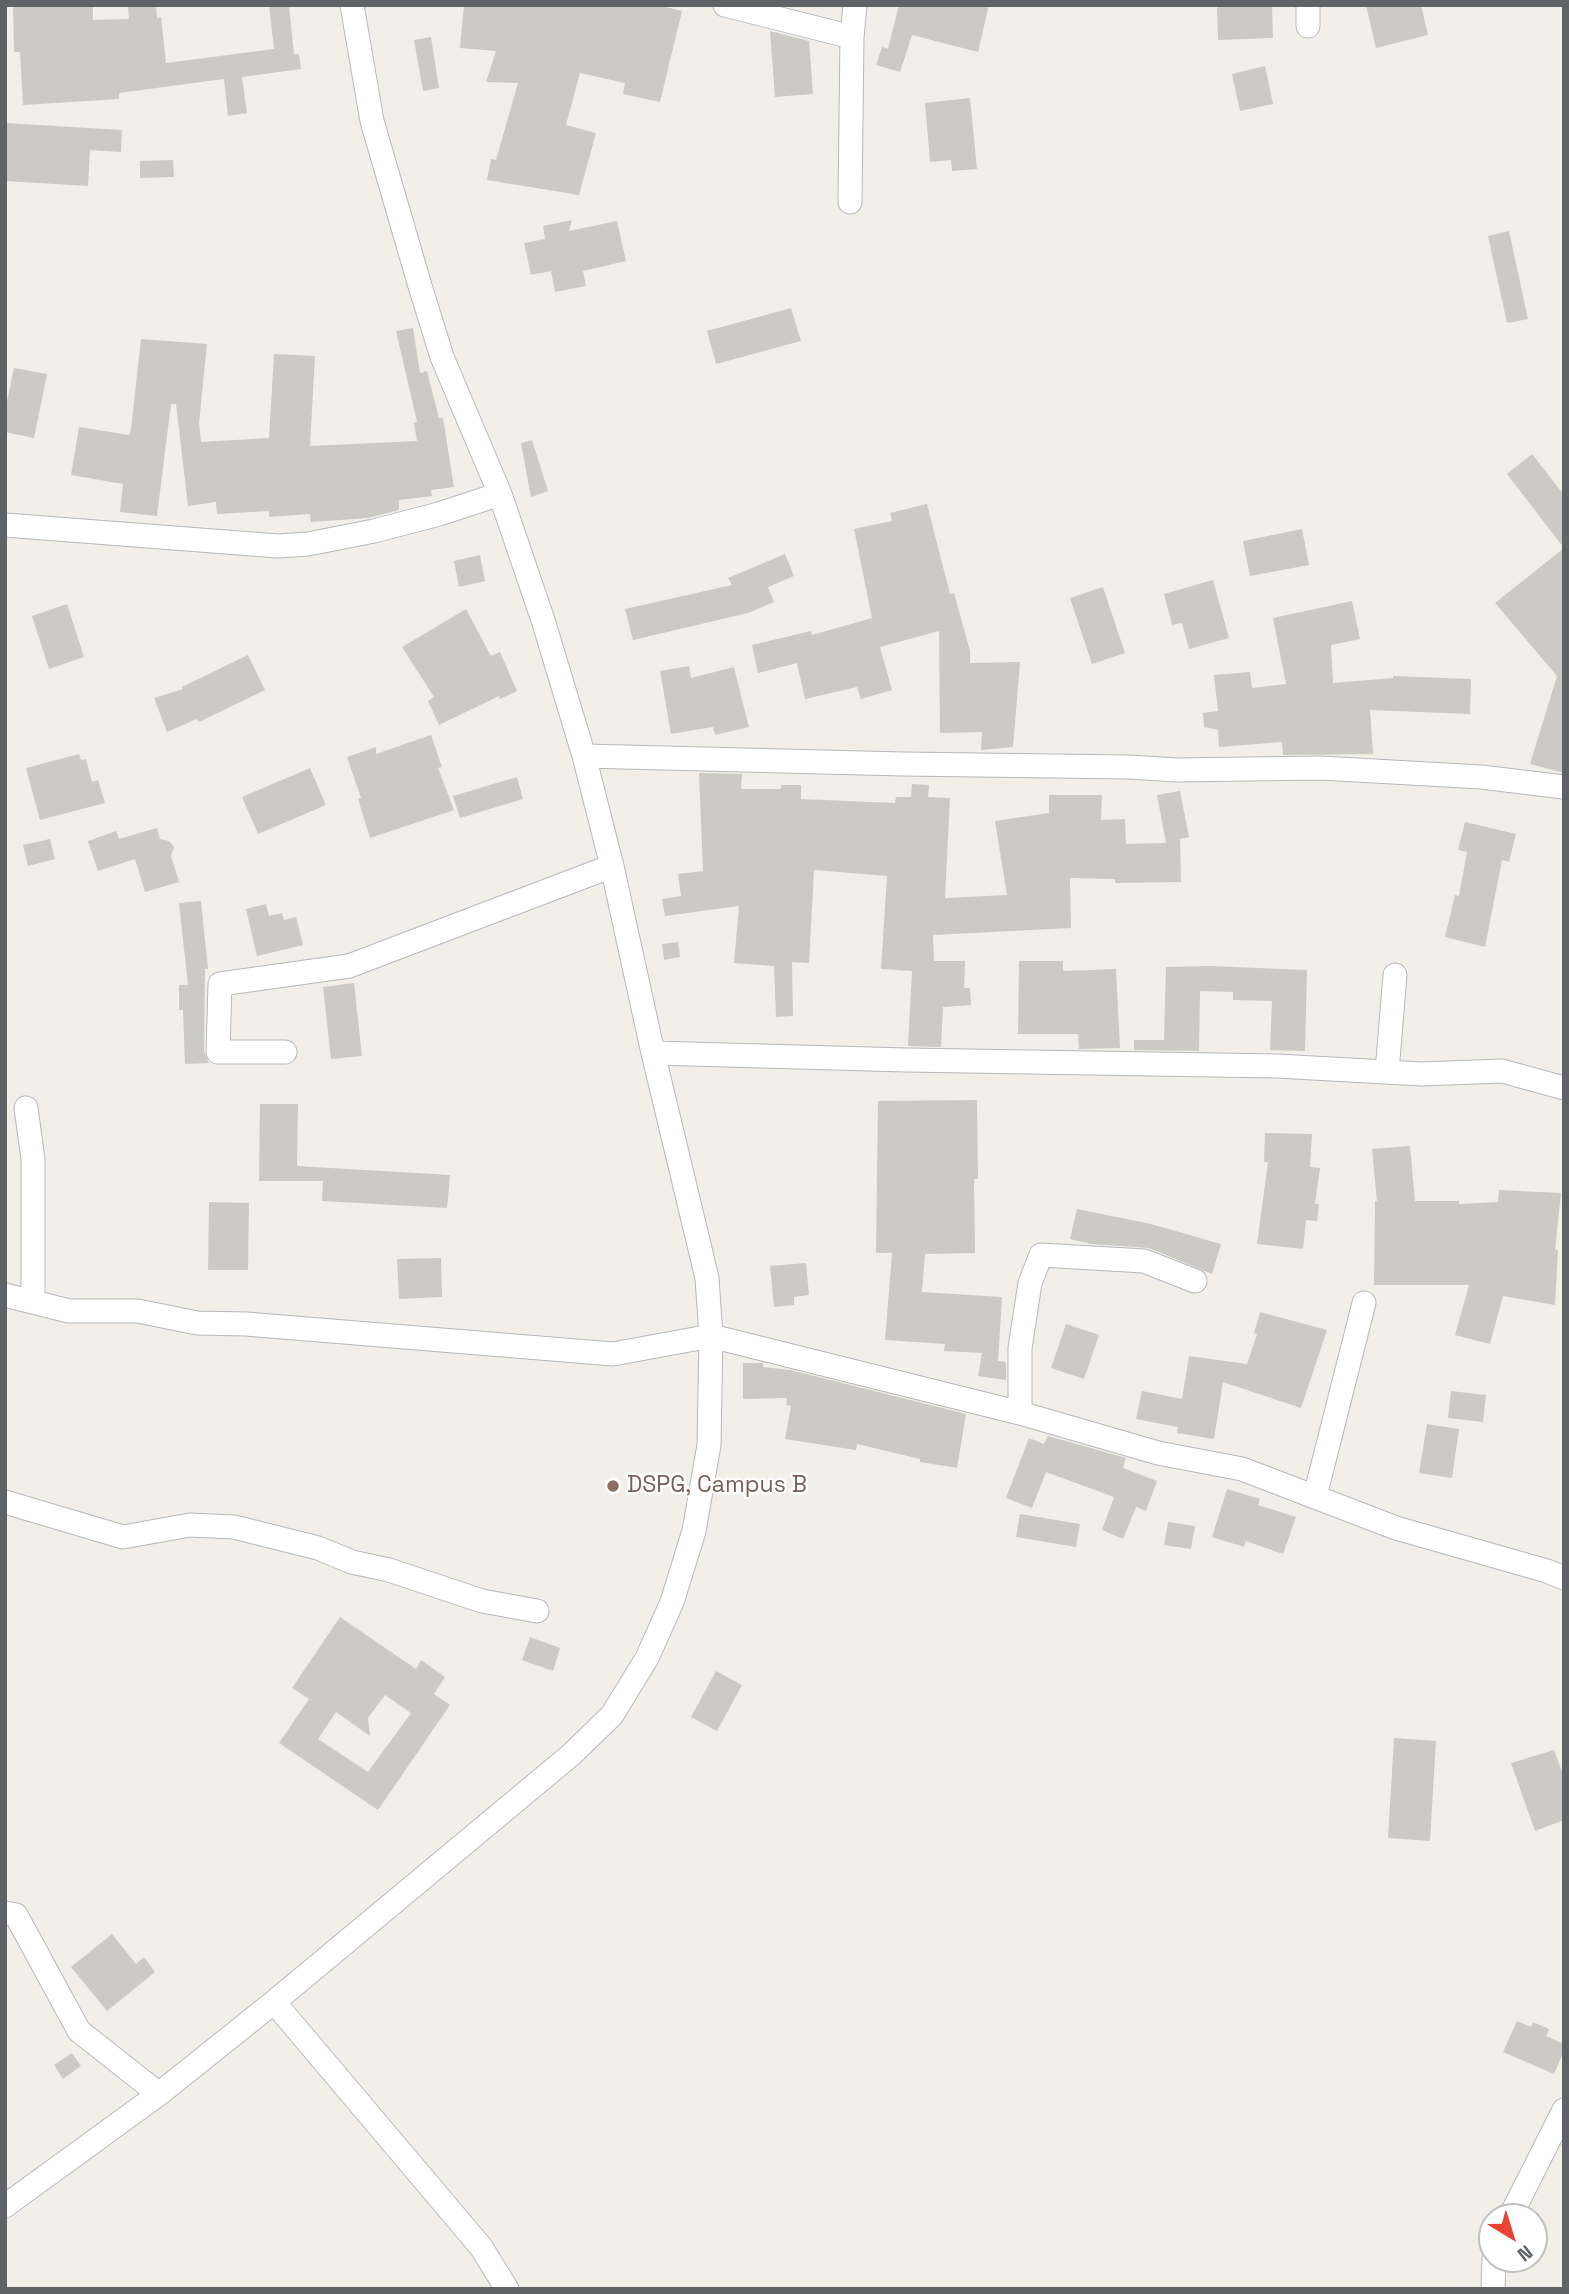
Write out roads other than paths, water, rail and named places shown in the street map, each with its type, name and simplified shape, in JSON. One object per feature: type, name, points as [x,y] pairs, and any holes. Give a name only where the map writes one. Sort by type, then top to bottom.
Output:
[{"type":"street","points":[[5,2206],[159,2094],[274,2002],[572,1754],[612,1715],[647,1658],[672,1602],[694,1531],[709,1445],[711,1336],[707,1278],[612,866],[584,756],[543,620],[500,494],[442,357],[420,286],[372,121],[352,5]]},
{"type":"street","points":[[725,5],[852,37]]},
{"type":"street","points":[[850,202],[852,37],[855,5]]},
{"type":"street","points":[[5,525],[278,546],[308,544],[400,524],[500,494]]},
{"type":"street","points":[[584,756],[903,764],[1129,766],[1177,770],[1321,768],[1481,777],[1564,787]]},
{"type":"street","points":[[285,1052],[218,1052],[220,984],[349,966],[612,866]]},
{"type":"street","points":[[1387,1072],[1395,975]]},
{"type":"street","points":[[653,1053],[1277,1066],[1422,1074],[1502,1071],[1564,1088]]},
{"type":"street","points":[[26,1108],[33,1159],[33,1301]]},
{"type":"street","points":[[1020,1413],[1020,1348],[1030,1283],[1041,1255],[1144,1261],[1195,1281]]},
{"type":"street","points":[[5,1295],[69,1311],[138,1311],[197,1323],[246,1324],[612,1353],[711,1336],[1020,1413],[1158,1453],[1242,1469],[1396,1528],[1564,1578]]},
{"type":"street","points":[[1315,1496],[1364,1303]]},
{"type":"street","points":[[5,1502],[123,1537],[190,1525],[233,1527],[318,1548],[352,1562],[389,1570],[482,1601],[537,1611]]},
{"type":"street","points":[[5,1913],[16,1915],[79,2031],[159,2094]]},
{"type":"street","points":[[274,2002],[481,2248],[507,2289]]},
{"type":"street","points":[[1517,2203],[1564,2110]]},
{"type":"place","name":"DSPG, Campus B","points":[[613,1486]]}]
